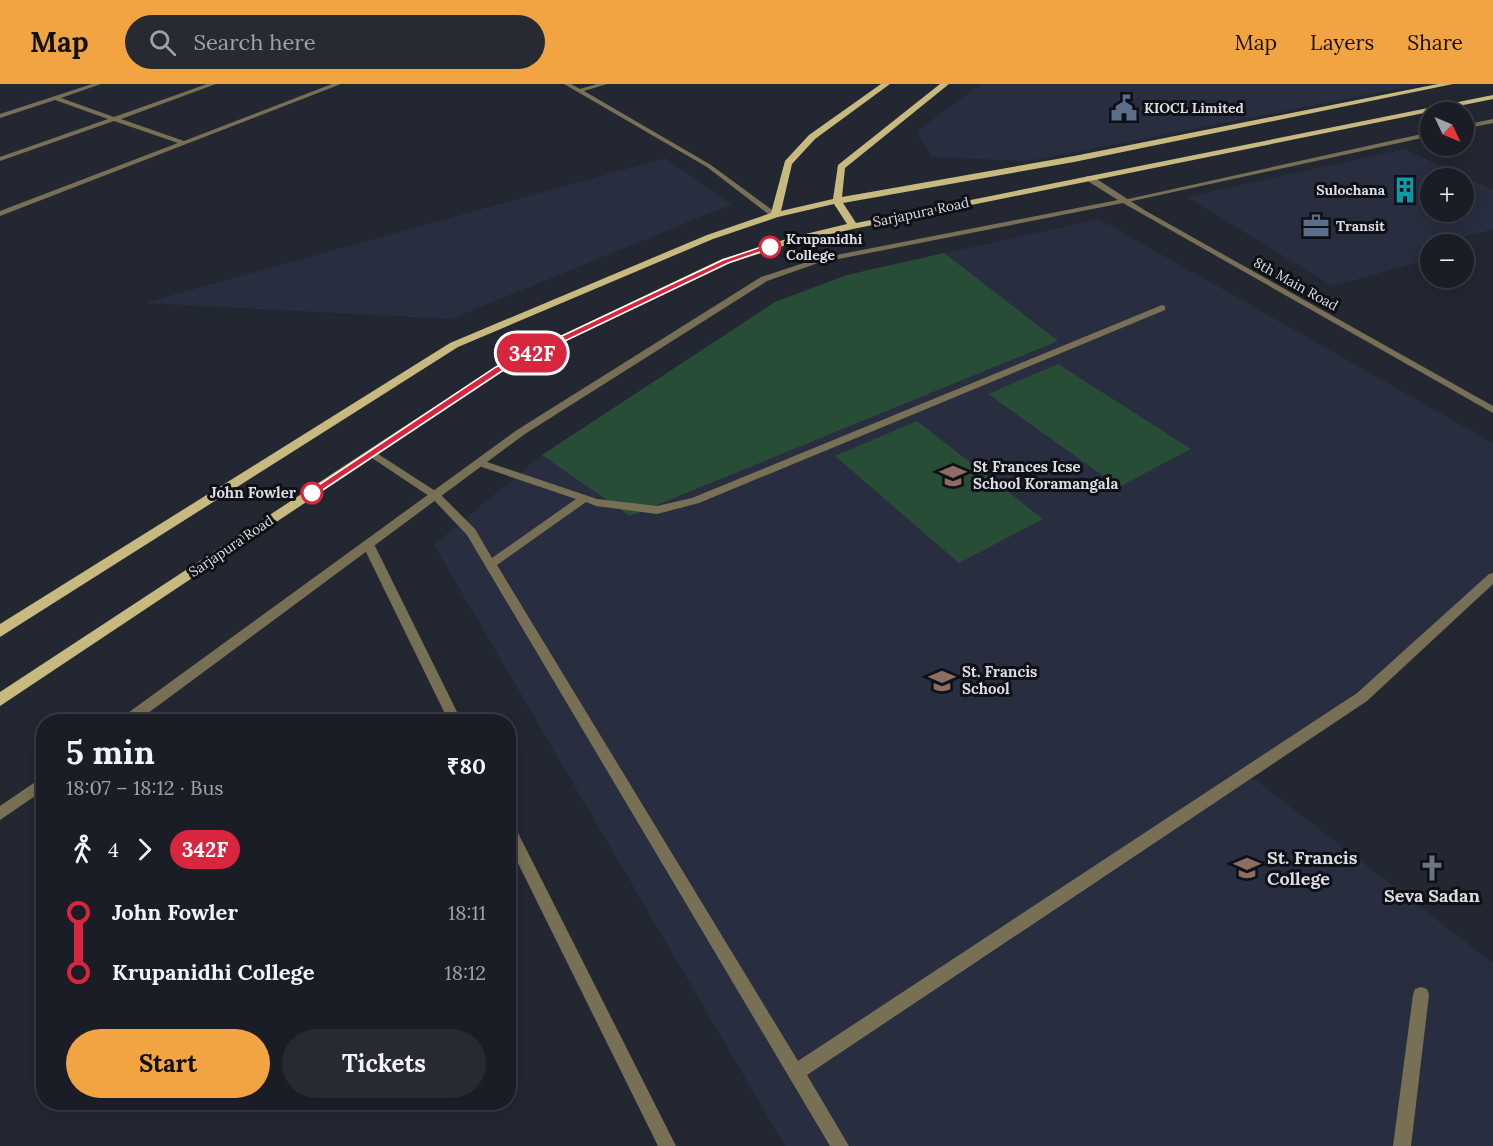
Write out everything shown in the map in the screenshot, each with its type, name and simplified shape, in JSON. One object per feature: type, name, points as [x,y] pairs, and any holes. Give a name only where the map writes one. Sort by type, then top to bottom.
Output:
[{"type":"main road","points":[[785,227],[788,163],[812,137],[886,84]]},
{"type":"main road","points":[[853,226],[837,201],[841,168],[945,84]]},
{"type":"main road","name":"Sarjapura Road","points":[[0,700],[499,369],[726,261],[785,227],[837,201],[1074,159],[1449,84]]},
{"type":"main road","name":"Sarjapura Road","points":[[0,631],[454,345],[710,237],[785,227],[853,226],[1493,97]]},
{"type":"street","points":[[0,116],[98,84]]},
{"type":"street","points":[[0,159],[213,84]]},
{"type":"street","points":[[0,214],[338,84]]},
{"type":"street","points":[[567,84],[709,165],[785,227]]},
{"type":"street","points":[[579,91],[604,84]]},
{"type":"street","points":[[55,98],[184,143]]},
{"type":"street","points":[[1474,125],[1493,121]]},
{"type":"street","name":"Sarjapura Road","points":[[137,714],[521,432],[764,279],[816,261],[1123,201],[1420,136]]},
{"type":"street","name":"8th Main Road","points":[[1089,178],[1123,201],[1493,410]]},
{"type":"street","points":[[480,463],[584,499],[657,510],[695,501],[1162,308]]},
{"type":"street","points":[[371,454],[436,496],[471,532],[840,1146]]},
{"type":"street","points":[[491,564],[584,499]]},
{"type":"street","points":[[368,544],[452,714]]},
{"type":"street","points":[[795,1073],[1362,697],[1493,577]]},
{"type":"street","points":[[0,814],[36,788]]},
{"type":"street","points":[[516,842],[667,1146]]},
{"type":"street","points":[[1402,1146],[1421,994]]},
{"type":"shaded area","name":"KIOCL Limited","points":[[981,84],[1423,84],[1029,161],[932,157],[916,132]]},
{"type":"shaded area","points":[[1404,149],[1445,168],[1420,168],[1420,222],[1474,222],[1474,181],[1493,190],[1493,229],[1474,234],[1420,234],[1420,262],[1332,286],[1187,197]]},
{"type":"shaded area","points":[[665,158],[732,204],[451,319],[144,303]]},
{"type":"shaded area","name":"St. Francis School","points":[[1099,219],[1493,443],[1493,587],[1248,774],[1493,963],[1493,1146],[785,1146],[434,545],[542,455],[775,302],[847,275]]},
{"type":"green space","points":[[944,253],[1058,341],[630,516],[542,455],[775,302],[847,275]]},
{"type":"green space","points":[[1058,364],[1191,449],[1119,487],[988,394]]},
{"type":"green space","points":[[917,421],[1043,519],[959,563],[835,456]]},
{"type":"bus line","name":"342F","points":[[312,493],[499,369],[726,261],[770,247]]},
{"type":"place","name":"KIOCL Limited","points":[[1124,108]]},
{"type":"place","name":"Sulochana","points":[[1405,190]]},
{"type":"place","name":"Transit","points":[[1316,226]]},
{"type":"place","name":"Krupanidhi College","points":[[770,247]]},
{"type":"place","name":"St Frances Icse School Koramangala","points":[[953,476]]},
{"type":"place","name":"John Fowler","points":[[312,493]]},
{"type":"place","name":"St. Francis School","points":[[942,681]]},
{"type":"place","name":"St. Francis College","points":[[1247,868]]},
{"type":"place","name":"Seva Sadan","points":[[1432,868]]}]
